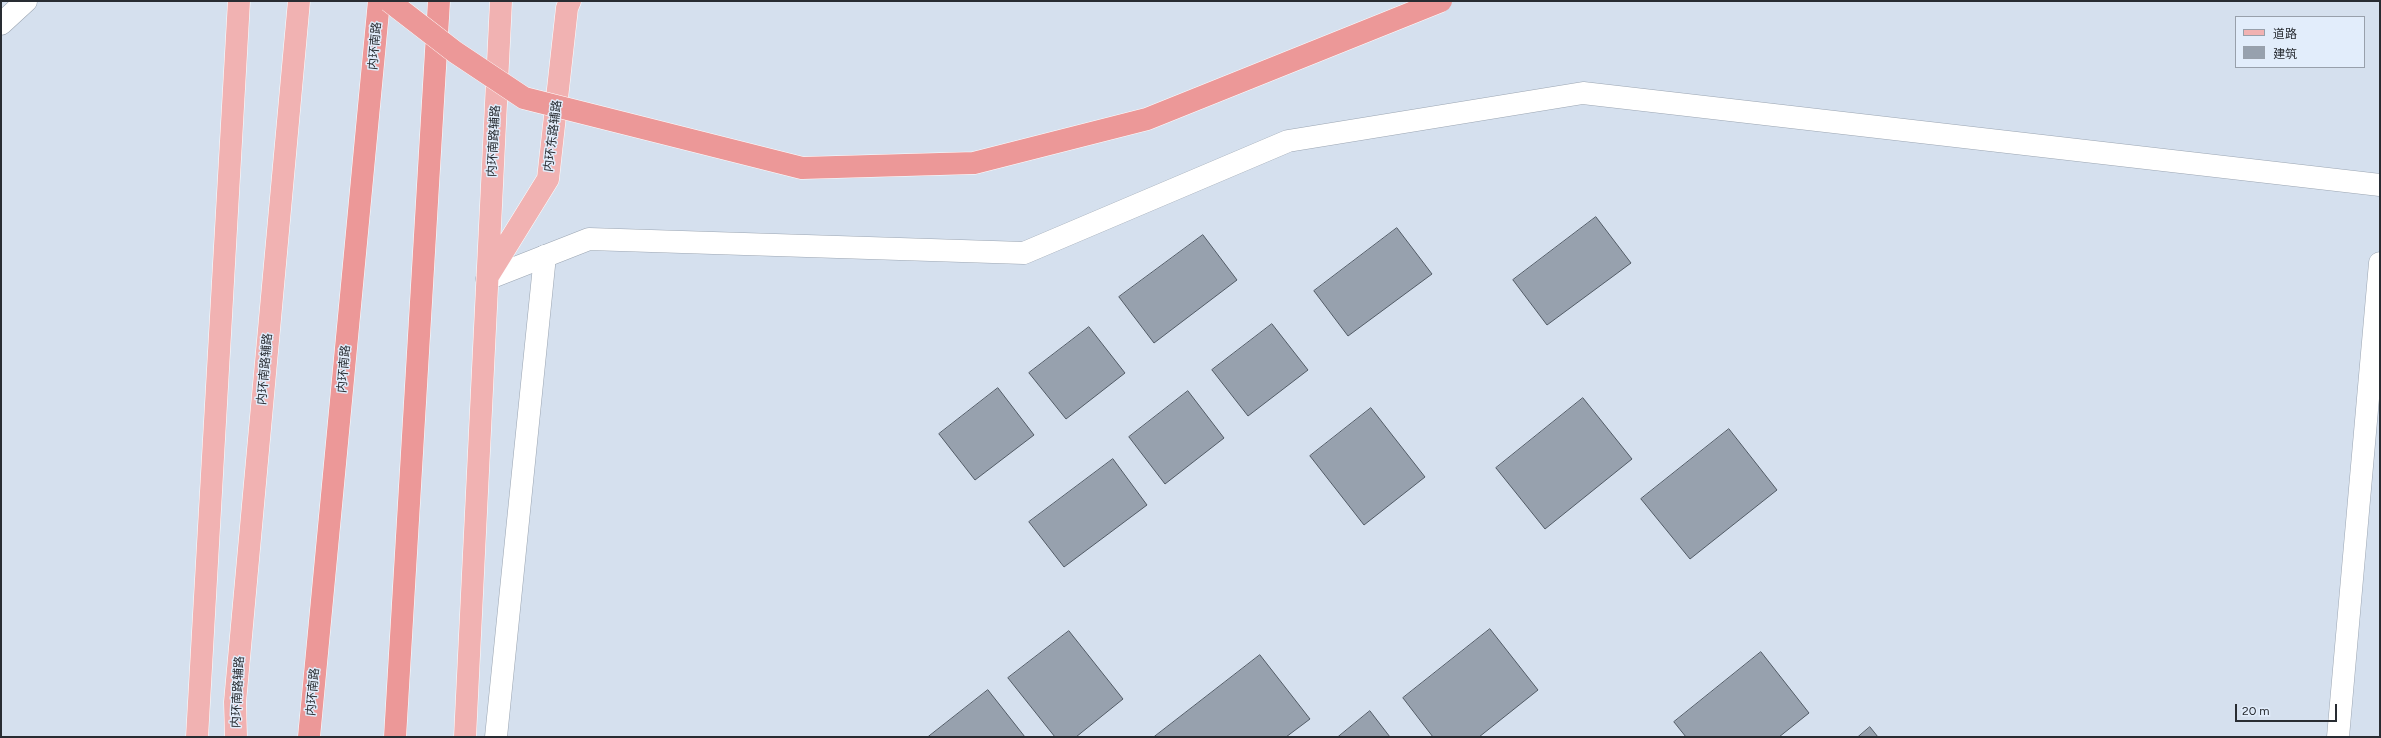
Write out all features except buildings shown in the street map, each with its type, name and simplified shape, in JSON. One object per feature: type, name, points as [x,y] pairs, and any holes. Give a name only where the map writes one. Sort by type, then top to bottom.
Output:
[{"type":"highway","name":"内环南路","points":[[309,737],[379,1]]},
{"type":"highway","points":[[389,1],[455,52],[524,98],[802,168],[974,163],[1148,119],[1441,1]]},
{"type":"highway","points":[[395,737],[439,1]]},
{"type":"main road","points":[[197,737],[239,1]]},
{"type":"main road","name":"内环南路辅路","points":[[236,737],[235,702],[299,1]]},
{"type":"main road","name":"内环南路辅路","points":[[465,737],[501,1]]},
{"type":"main road","name":"内环东路辅路","points":[[487,279],[548,179],[567,8],[570,1]]},
{"type":"street","points":[[1,24],[26,1]]},
{"type":"street","points":[[487,279],[589,239],[1024,253],[1288,141],[1583,93],[2380,185]]},
{"type":"street","points":[[496,737],[545,256]]},
{"type":"street","points":[[2338,737],[2380,263]]}]
